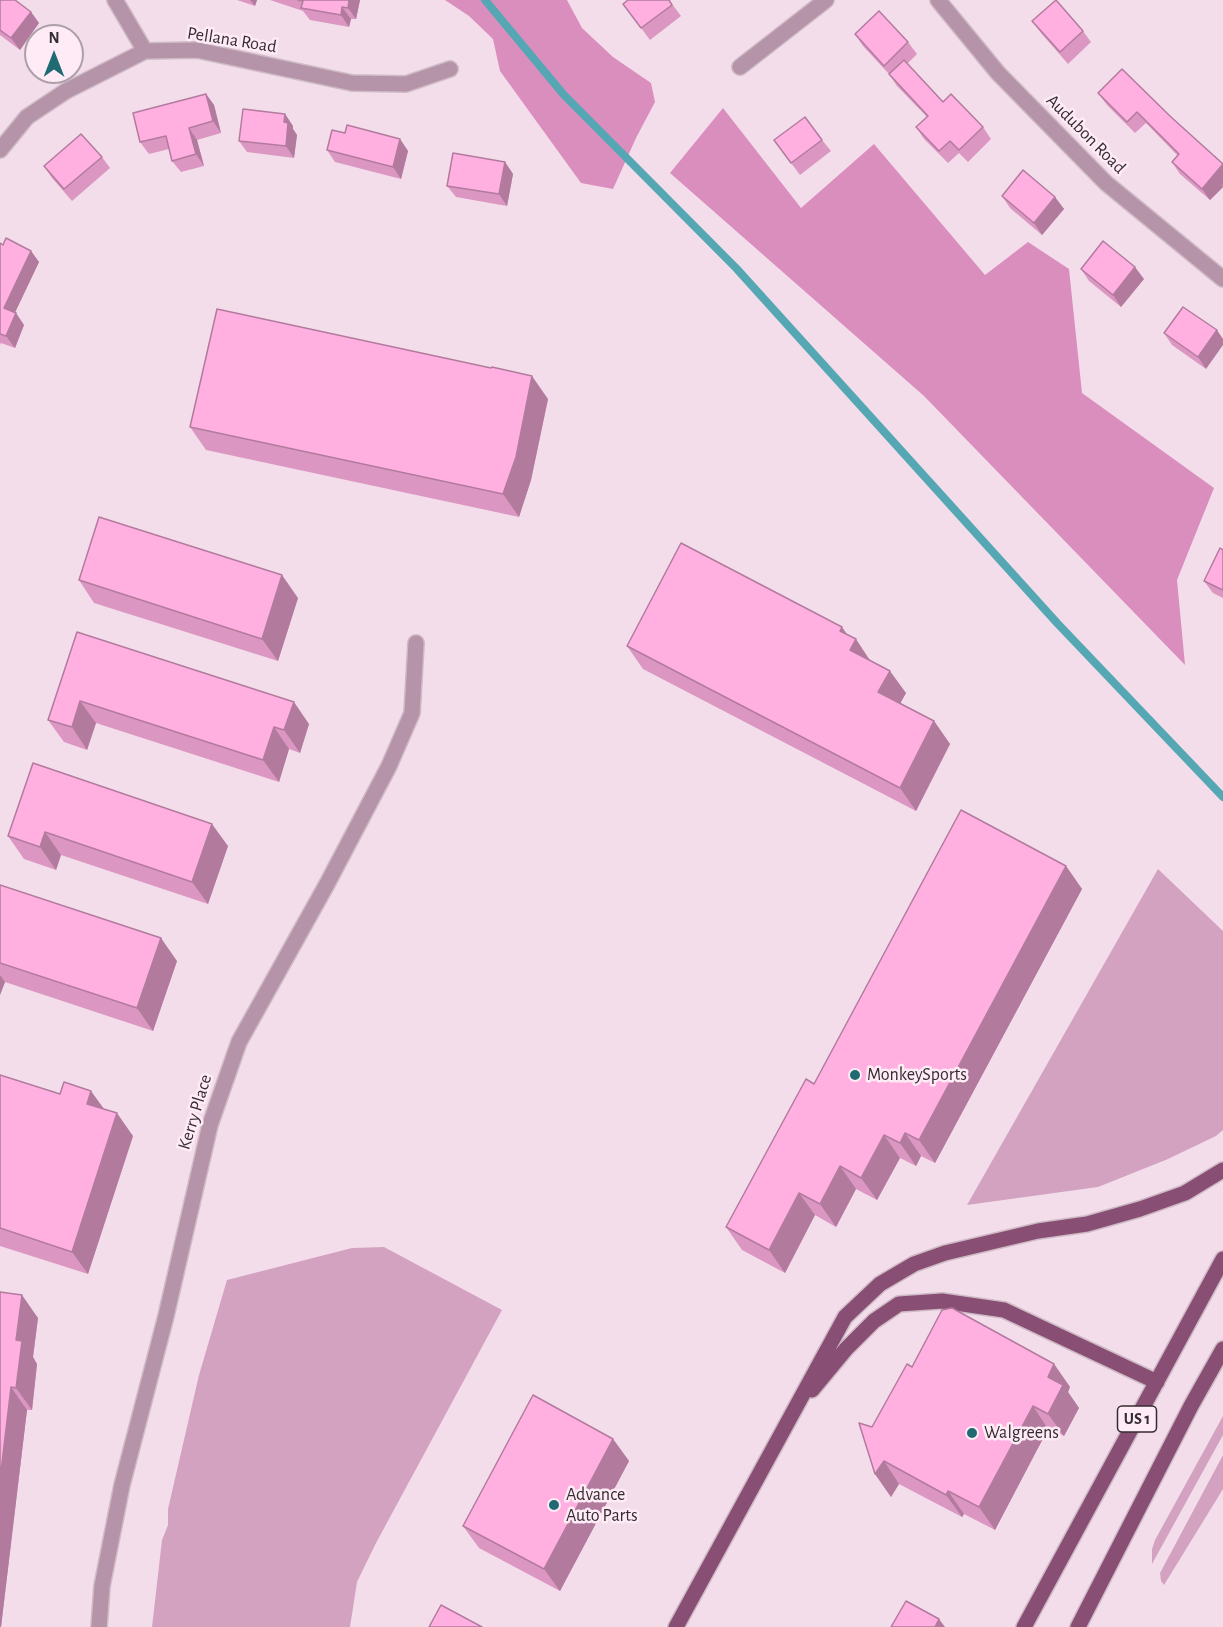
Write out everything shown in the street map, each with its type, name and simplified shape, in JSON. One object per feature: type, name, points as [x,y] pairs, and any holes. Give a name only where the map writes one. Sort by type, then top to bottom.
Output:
[{"type":"main road","points":[[676,1627],[845,1317],[880,1284],[914,1264],[945,1253],[989,1241],[1087,1224],[1140,1209],[1185,1193],[1223,1170]]},
{"type":"main road","name":"US 1","points":[[1024,1627],[1223,1259]]},
{"type":"main road","points":[[790,1415],[846,1349],[874,1321],[899,1304],[942,1301],[1004,1310],[1157,1382]]},
{"type":"main road","name":"US 1","points":[[1078,1627],[1191,1406],[1223,1349]]},
{"type":"street","points":[[115,0],[145,51]]},
{"type":"street","points":[[740,67],[826,0]]},
{"type":"street","name":"Audubon Road","points":[[938,0],[999,73],[1106,183],[1223,279]]},
{"type":"street","name":"Pellana Road","points":[[0,150],[27,117],[66,91],[145,51],[197,50],[352,83],[405,84],[450,69]]},
{"type":"street","name":"Kerry Place","points":[[99,1627],[102,1586],[122,1485],[166,1316],[210,1125],[239,1042],[327,884],[389,766],[412,713],[416,643]]},
{"type":"shaded area","points":[[445,0],[567,0],[582,28],[613,57],[651,83],[655,102],[613,189],[581,183],[500,71],[493,39],[469,16]]},
{"type":"shaded area","points":[[723,108],[801,208],[874,144],[985,275],[1028,242],[1069,269],[1082,393],[1214,488],[1177,580],[1185,665],[924,396],[670,173]]},
{"type":"shaded area","points":[[1158,869],[1223,931],[1223,1130],[1216,1136],[1168,1159],[1098,1187],[967,1205]]},
{"type":"shaded area","points":[[384,1247],[502,1310],[357,1582],[350,1627],[152,1627],[162,1540],[168,1525],[168,1509],[199,1375],[227,1280],[352,1248]]},
{"type":"shaded area","points":[[1223,1416],[1223,1435],[1152,1564],[1152,1549],[1155,1540]]},
{"type":"shaded area","points":[[1223,1455],[1223,1489],[1164,1585],[1160,1573]]},
{"type":"building","points":[[0,0],[15,0],[31,12],[11,38],[0,30]]},
{"type":"building","points":[[298,0],[349,0],[348,8],[342,7],[341,15],[301,8],[303,1]]},
{"type":"building","points":[[628,0],[669,0],[672,5],[641,28],[623,4]]},
{"type":"building","points":[[1056,0],[1083,31],[1060,52],[1032,21]]},
{"type":"building","points":[[879,11],[908,42],[884,66],[855,34]]},
{"type":"building","points":[[904,60],[943,102],[951,94],[983,127],[959,150],[950,141],[939,151],[916,127],[928,116],[889,74]]},
{"type":"building","points":[[1122,69],[1223,164],[1202,189],[1172,162],[1179,154],[1137,112],[1127,122],[1098,93]]},
{"type":"building","points":[[206,94],[213,121],[189,128],[196,154],[172,161],[166,136],[140,142],[133,113]]},
{"type":"building","points":[[243,109],[285,114],[284,122],[288,123],[286,146],[239,141]]},
{"type":"building","points":[[805,117],[822,140],[791,163],[774,140]]},
{"type":"building","points":[[347,125],[400,139],[393,167],[327,150],[332,130],[345,133]]},
{"type":"building","points":[[81,134],[102,157],[64,189],[44,166]]},
{"type":"building","points":[[453,153],[505,162],[499,194],[447,186]]},
{"type":"building","points":[[1023,170],[1055,197],[1034,223],[1002,196]]},
{"type":"building","points":[[6,238],[31,251],[4,308],[16,313],[6,336],[0,334],[0,243],[3,245]]},
{"type":"building","points":[[1103,241],[1135,267],[1113,295],[1081,269]]},
{"type":"building","points":[[1183,307],[1217,330],[1198,357],[1164,333]]},
{"type":"building","points":[[217,309],[532,376],[516,457],[503,494],[190,427]]},
{"type":"building","points":[[99,517],[282,575],[262,639],[79,580]]},
{"type":"building","points":[[681,543],[842,627],[840,631],[856,639],[850,650],[890,671],[878,692],[934,721],[900,788],[627,646]]},
{"type":"building","points":[[1220,548],[1223,550],[1223,590],[1204,581]]},
{"type":"building","points":[[77,632],[294,702],[284,730],[274,727],[263,760],[80,701],[72,727],[48,720]]},
{"type":"building","points":[[33,763],[212,824],[192,882],[45,832],[40,847],[8,836]]},
{"type":"building","points":[[961,810],[1066,866],[919,1140],[905,1133],[900,1143],[884,1135],[861,1178],[840,1166],[820,1204],[799,1193],[769,1250],[726,1227],[806,1079],[814,1084]]},
{"type":"building","points":[[0,885],[161,938],[137,1008],[0,963]]},
{"type":"building","points":[[0,1075],[60,1094],[64,1082],[91,1091],[87,1104],[117,1113],[72,1252],[0,1228]]},
{"type":"building","points":[[0,1292],[22,1295],[16,1340],[22,1341],[16,1388],[11,1387],[0,1480]]},
{"type":"building","name":"Walgreens","points":[[952,1308],[1054,1364],[1048,1377],[1063,1385],[1048,1414],[1033,1406],[979,1507],[948,1491],[946,1495],[884,1461],[875,1474],[859,1423],[872,1427],[907,1364],[912,1367],[942,1310]]},
{"type":"building","name":"Advance Auto Parts","points":[[533,1395],[613,1439],[544,1569],[463,1526]]},
{"type":"building","points":[[906,1601],[939,1619],[935,1627],[891,1627]]},
{"type":"building","points":[[441,1605],[482,1627],[429,1627]]},
{"type":"waterway","points":[[485,0],[564,95],[736,268],[1058,624],[1223,797]]},
{"type":"place","name":"MonkeySports","points":[[855,1075]]},
{"type":"place","name":"Walgreens","points":[[972,1433]]},
{"type":"place","name":"Advance Auto Parts","points":[[554,1505]]}]
